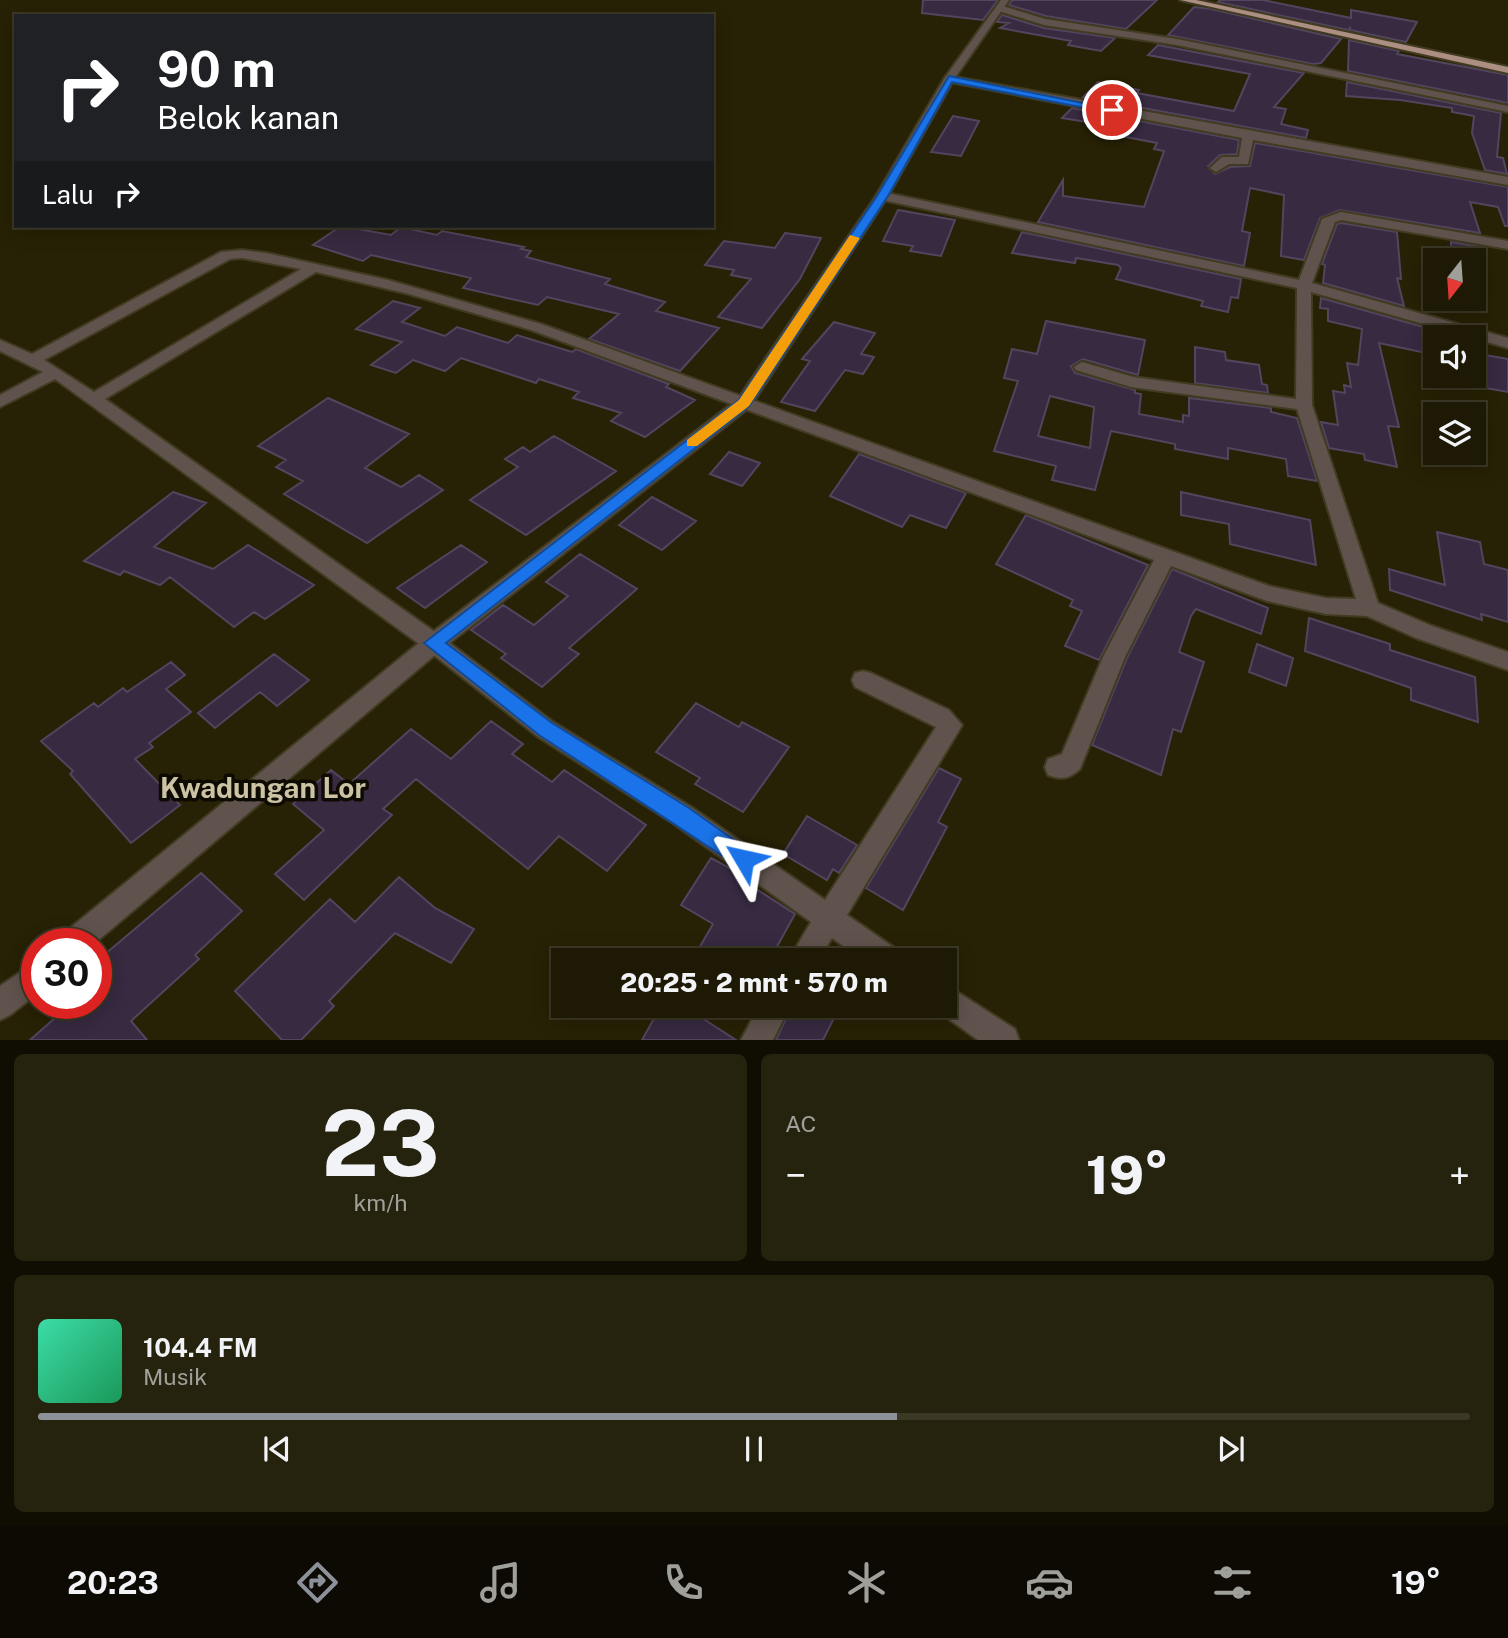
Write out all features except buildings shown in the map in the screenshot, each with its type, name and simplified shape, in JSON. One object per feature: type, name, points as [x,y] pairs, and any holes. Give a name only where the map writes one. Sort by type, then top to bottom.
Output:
[{"type":"highway","points":[[1184,0],[1508,70]]},
{"type":"street","points":[[92,928],[433,643],[744,403],[882,196],[949,79],[1002,4],[1044,22],[1177,42],[1508,109]]},
{"type":"street","points":[[949,79],[1248,136],[1508,181]]},
{"type":"street","points":[[1216,168],[1226,160],[1244,161],[1248,136]]},
{"type":"street","points":[[882,196],[1304,285],[1508,343]]},
{"type":"street","points":[[1370,608],[1304,405],[1304,285],[1332,216],[1508,245]]},
{"type":"street","points":[[33,360],[226,255],[242,253],[314,267],[437,297],[536,327],[846,437],[1267,593],[1326,606],[1370,608],[1424,632],[1508,661]]},
{"type":"street","points":[[94,399],[314,267]]},
{"type":"street","points":[[0,345],[56,372],[433,643],[545,729],[682,815],[869,948]]},
{"type":"street","points":[[1082,366],[1131,382],[1304,405]]},
{"type":"street","points":[[0,402],[56,372]]},
{"type":"street","points":[[1057,767],[1064,768],[1071,761],[1114,657],[1166,557]]},
{"type":"street","points":[[810,948],[950,725],[941,717],[863,680]]},
{"type":"street","points":[[0,1005],[21,988]]},
{"type":"street","points":[[957,1007],[1004,1040]]},
{"type":"street","points":[[756,1040],[769,1018]]},
{"type":"slow traffic","points":[[692,443],[744,403],[854,238]]},
{"type":"district","name":"Kwadungan Lor","points":[[263,788]]},
{"type":"route","points":[[744,859],[682,815],[545,729],[433,643],[744,403],[882,196],[949,79],[1112,110]]}]
